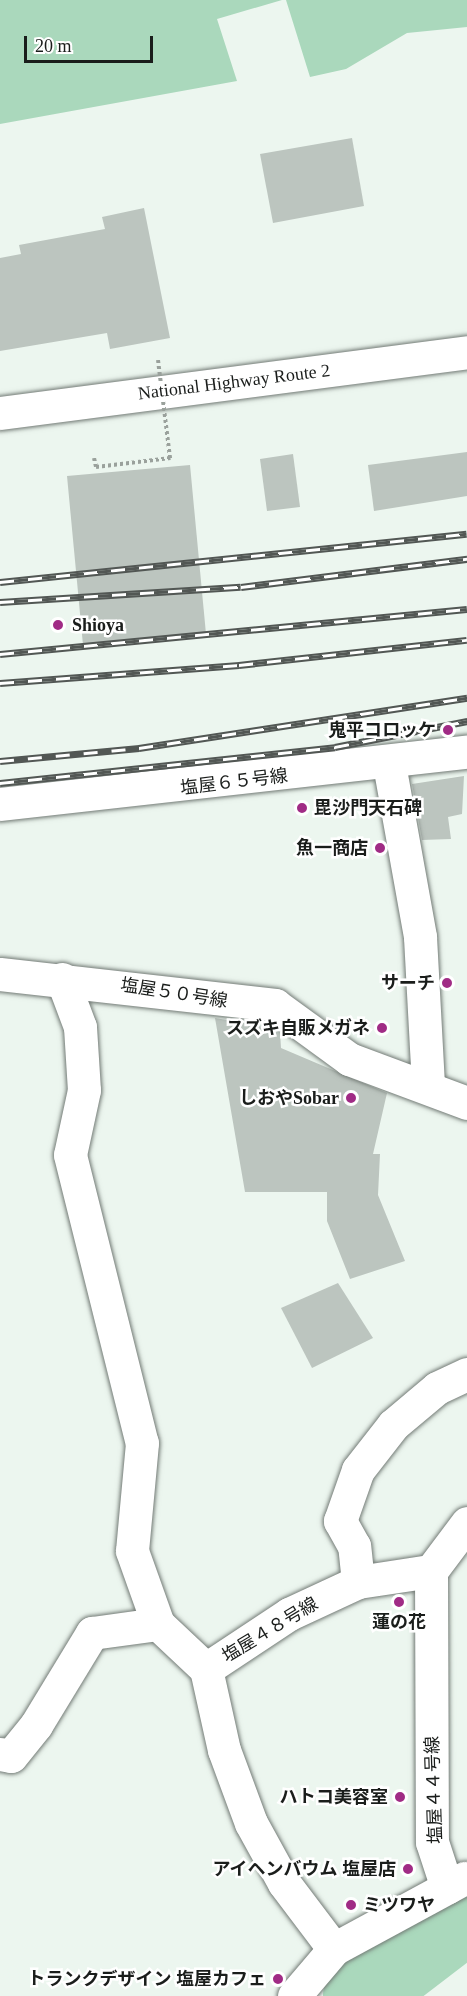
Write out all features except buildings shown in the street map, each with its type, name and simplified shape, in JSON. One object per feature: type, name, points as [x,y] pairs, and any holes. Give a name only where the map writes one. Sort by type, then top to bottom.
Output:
[{"type":"main road","name":"National Highway Route 2","points":[[0,413],[467,352]]},
{"type":"main road","name":"塩屋６５号線","points":[[0,804],[389,764],[467,753]]},
{"type":"main road","points":[[389,764],[420,938],[428,1086]]},
{"type":"main road","name":"塩屋５０号線","points":[[0,974],[62,979],[208,1001],[275,1005],[350,1059],[467,1102]]},
{"type":"main road","points":[[0,1754],[11,1756],[36,1725],[92,1633],[158,1624],[132,1551],[142,1443],[70,1155],[84,1090],[80,1027],[62,979]]},
{"type":"main road","points":[[467,1374],[437,1388],[393,1425],[358,1470],[340,1521],[354,1546],[358,1582],[431,1571],[467,1523]]},
{"type":"main road","name":"塩屋４４号線","points":[[294,1996],[334,1949],[457,1883],[432,1842],[431,1571]]},
{"type":"main road","name":"塩屋４８号線","points":[[158,1624],[206,1669],[289,1614],[358,1582]]},
{"type":"main road","points":[[206,1669],[224,1750],[250,1823],[284,1883],[334,1949]]},
{"type":"path","points":[[94,458],[96,467],[170,458],[158,360]]},
{"type":"shaded area","points":[[0,0],[282,0],[217,19],[237,81],[0,124]]},
{"type":"shaded area","points":[[286,0],[467,0],[467,27],[407,33],[346,69],[310,77]]},
{"type":"waterway","points":[[361,1996],[467,1915]]},
{"type":"railway","points":[[0,582],[467,534]]},
{"type":"railway","points":[[0,602],[241,587],[467,559]]},
{"type":"railway","points":[[0,654],[467,609]]},
{"type":"railway","points":[[0,683],[239,665],[467,640]]},
{"type":"railway","points":[[0,761],[139,748],[467,698]]},
{"type":"railway","points":[[0,783],[335,747],[467,721]]},
{"type":"place","name":"Shioya","points":[[58,625]]},
{"type":"place","name":"鬼平コロッケ","points":[[448,730]]},
{"type":"place","name":"毘沙門天石碑","points":[[302,808]]},
{"type":"place","name":"魚一商店","points":[[380,848]]},
{"type":"place","name":"サーチ","points":[[447,983]]},
{"type":"place","name":"スズキ自販メガネ","points":[[382,1028]]},
{"type":"place","name":"しおやSobar","points":[[351,1098]]},
{"type":"place","name":"蓮の花","points":[[399,1602]]},
{"type":"place","name":"ハトコ美容室","points":[[400,1797]]},
{"type":"place","name":"アイヘンバウム 塩屋店","points":[[408,1869]]},
{"type":"place","name":"ミツワヤ","points":[[351,1905]]},
{"type":"place","name":"トランクデザイン 塩屋カフェ","points":[[278,1979]]}]
